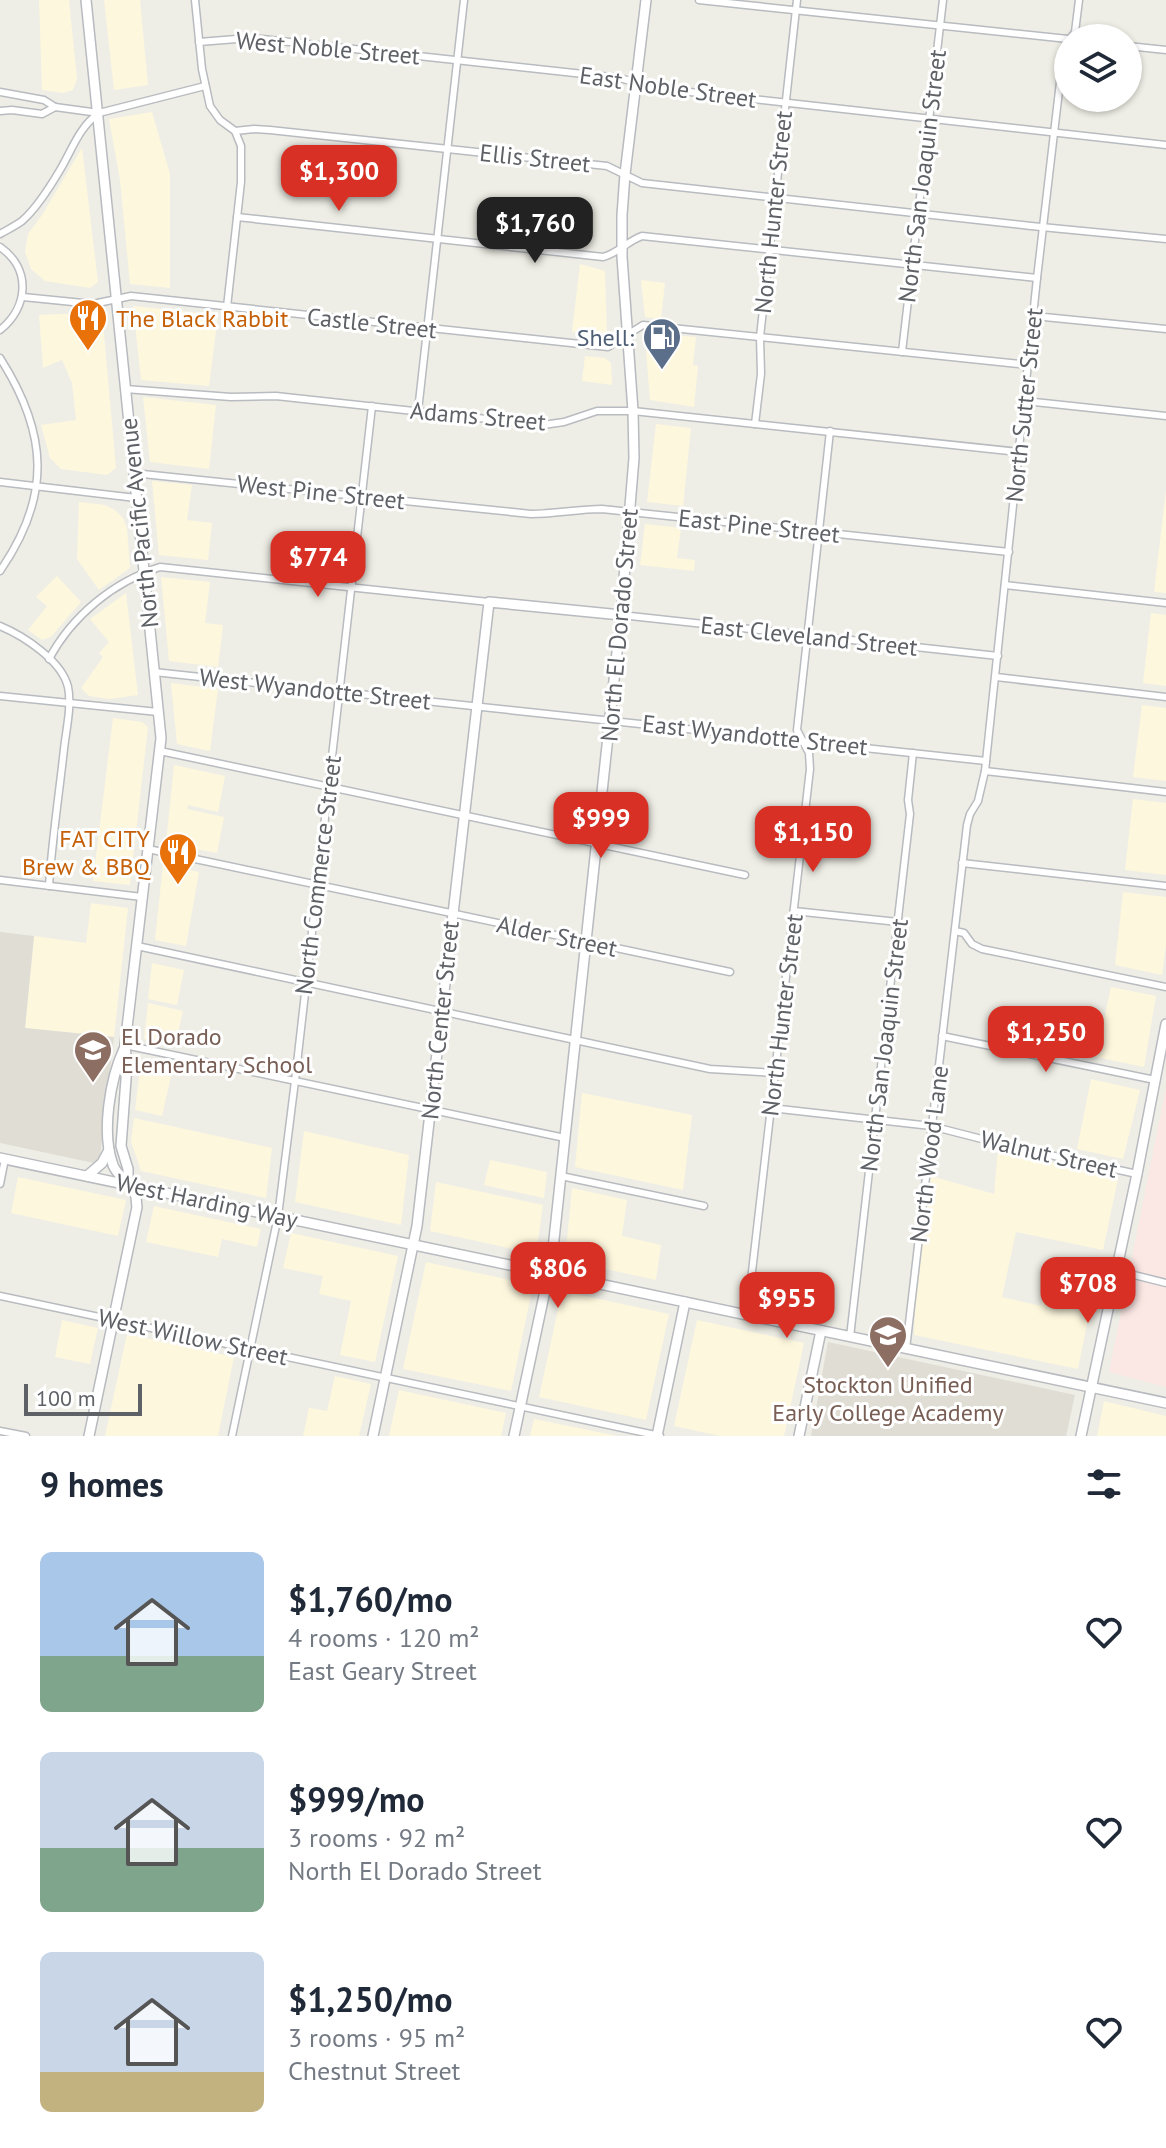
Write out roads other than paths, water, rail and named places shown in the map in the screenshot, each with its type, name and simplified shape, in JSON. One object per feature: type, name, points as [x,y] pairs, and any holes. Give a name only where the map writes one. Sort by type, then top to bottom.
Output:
[{"type":"street","name":"North Pacific Avenue","points":[[86,0],[161,738],[125,1045],[127,1066],[121,1146],[128,1169],[128,1185]]},
{"type":"street","points":[[195,0],[210,106],[220,120],[235,131],[241,146],[227,307]]},
{"type":"street","points":[[418,411],[464,0]]},
{"type":"street","name":"North El Dorado Street","points":[[514,1436],[549,1274],[621,615],[634,458],[622,248],[625,174],[646,0]]},
{"type":"street","points":[[699,0],[1054,38]]},
{"type":"street","name":"North Hunter Street","points":[[755,424],[761,374],[760,337],[797,0]]},
{"type":"street","name":"North San Joaquin Street","points":[[902,352],[943,0]]},
{"type":"street","name":"North Sutter Street","points":[[1076,24],[1079,0]]},
{"type":"street","name":"West Noble Street","points":[[199,42],[249,38],[457,59]]},
{"type":"street","points":[[1142,47],[1166,50]]},
{"type":"street","name":"East Noble Street","points":[[457,59],[620,78],[654,88],[785,104],[1166,145]]},
{"type":"street","points":[[0,234],[23,220],[44,195],[90,119],[99,113],[205,86]]},
{"type":"street","points":[[0,92],[44,100],[55,107],[99,113]]},
{"type":"street","points":[[0,111],[42,114],[55,107]]},
{"type":"street","name":"North Sutter Street","points":[[985,771],[1056,112]]},
{"type":"street","name":"Ellis Street","points":[[235,131],[254,129],[607,166],[642,183],[1166,239]]},
{"type":"street","points":[[237,217],[603,257],[642,236],[1037,278]]},
{"type":"street","points":[[0,247],[20,270],[23,284],[23,297],[14,316],[0,330]]},
{"type":"street","name":"Castle Street","points":[[23,297],[93,304],[131,296],[608,347],[643,325],[1029,365]]},
{"type":"street","points":[[1034,316],[1166,329]]},
{"type":"street","points":[[0,358],[19,390],[33,424],[37,458],[28,520],[0,571]]},
{"type":"street","name":"Adams Street","points":[[125,389],[231,397],[264,395],[543,425],[597,411],[633,411],[1019,452]]},
{"type":"street","points":[[1025,401],[1166,416]]},
{"type":"street","name":"North Commerce Street","points":[[232,1436],[278,1216],[372,406]]},
{"type":"street","name":"North Hunter Street","points":[[747,1315],[810,769],[809,753],[797,730],[830,431]]},
{"type":"street","name":"West Pine Street","points":[[133,473],[509,512]]},
{"type":"street","points":[[0,482],[136,498]]},
{"type":"street","name":"East Pine Street","points":[[509,512],[630,511],[1009,552]]},
{"type":"street","points":[[49,659],[58,641],[98,599],[144,572],[160,567],[621,615]]},
{"type":"street","points":[[1005,585],[1166,603]]},
{"type":"street","name":"North Center Street","points":[[373,1436],[414,1245],[489,602]]},
{"type":"street","name":"East Cleveland Street","points":[[621,615],[998,656]]},
{"type":"street","points":[[0,626],[31,643],[49,659],[65,679],[68,689],[49,886]]},
{"type":"street","name":"West Wyandotte Street","points":[[154,672],[477,706]]},
{"type":"street","points":[[996,677],[1166,697]]},
{"type":"street","points":[[0,696],[158,712]]},
{"type":"street","name":"East Wyandotte Street","points":[[477,706],[986,761]]},
{"type":"street","points":[[160,751],[745,875]]},
{"type":"street","name":"North San Joaquin Street","points":[[850,1337],[910,814],[908,800],[913,753]]},
{"type":"street","points":[[985,771],[1166,792]]},
{"type":"street","name":"North Wood Lane","points":[[906,1349],[967,825],[978,801],[985,771]]},
{"type":"street","name":"Alder Street","points":[[148,849],[730,972]]},
{"type":"street","points":[[962,863],[1166,886]]},
{"type":"street","points":[[0,880],[142,897]]},
{"type":"street","points":[[794,911],[898,922]]},
{"type":"street","points":[[955,931],[964,933],[972,944],[982,949],[1166,987]]},
{"type":"street","points":[[137,946],[710,1069],[775,1073]]},
{"type":"street","points":[[1081,1436],[1166,1024]]},
{"type":"street","points":[[942,1036],[1155,1080]]},
{"type":"street","name":"North Pacific Avenue","points":[[125,1045],[117,1064],[107,1143],[113,1168],[128,1185]]},
{"type":"street","points":[[125,1045],[565,1138]]},
{"type":"street","name":"Walnut Street","points":[[771,1108],[931,1126],[1137,1174]]},
{"type":"street","points":[[87,1176],[102,1163],[109,1150]]},
{"type":"street","points":[[0,1184],[3,1159]]},
{"type":"street","name":"West Harding Way","points":[[3,1159],[1166,1403]]},
{"type":"street","points":[[561,1176],[704,1206]]},
{"type":"street","points":[[89,1436],[137,1207],[135,1194],[128,1185]]},
{"type":"street","points":[[1117,1268],[1166,1283]]},
{"type":"street","name":"West Willow Street","points":[[0,1296],[658,1436]]},
{"type":"street","points":[[658,1436],[685,1302]]},
{"type":"street","points":[[799,1436],[821,1331]]},
{"type":"street","points":[[0,1431],[26,1436]]},
{"type":"place","name":"The Black Rabbit","points":[[88,352]]},
{"type":"place","name":"Shell:","points":[[662,371]]},
{"type":"place","name":"FAT CITY Brew & BBQ","points":[[178,886]]},
{"type":"place","name":"El Dorado Elementary School","points":[[93,1084]]},
{"type":"place","name":"Stockton Unified Early College Academy","points":[[888,1369]]}]
